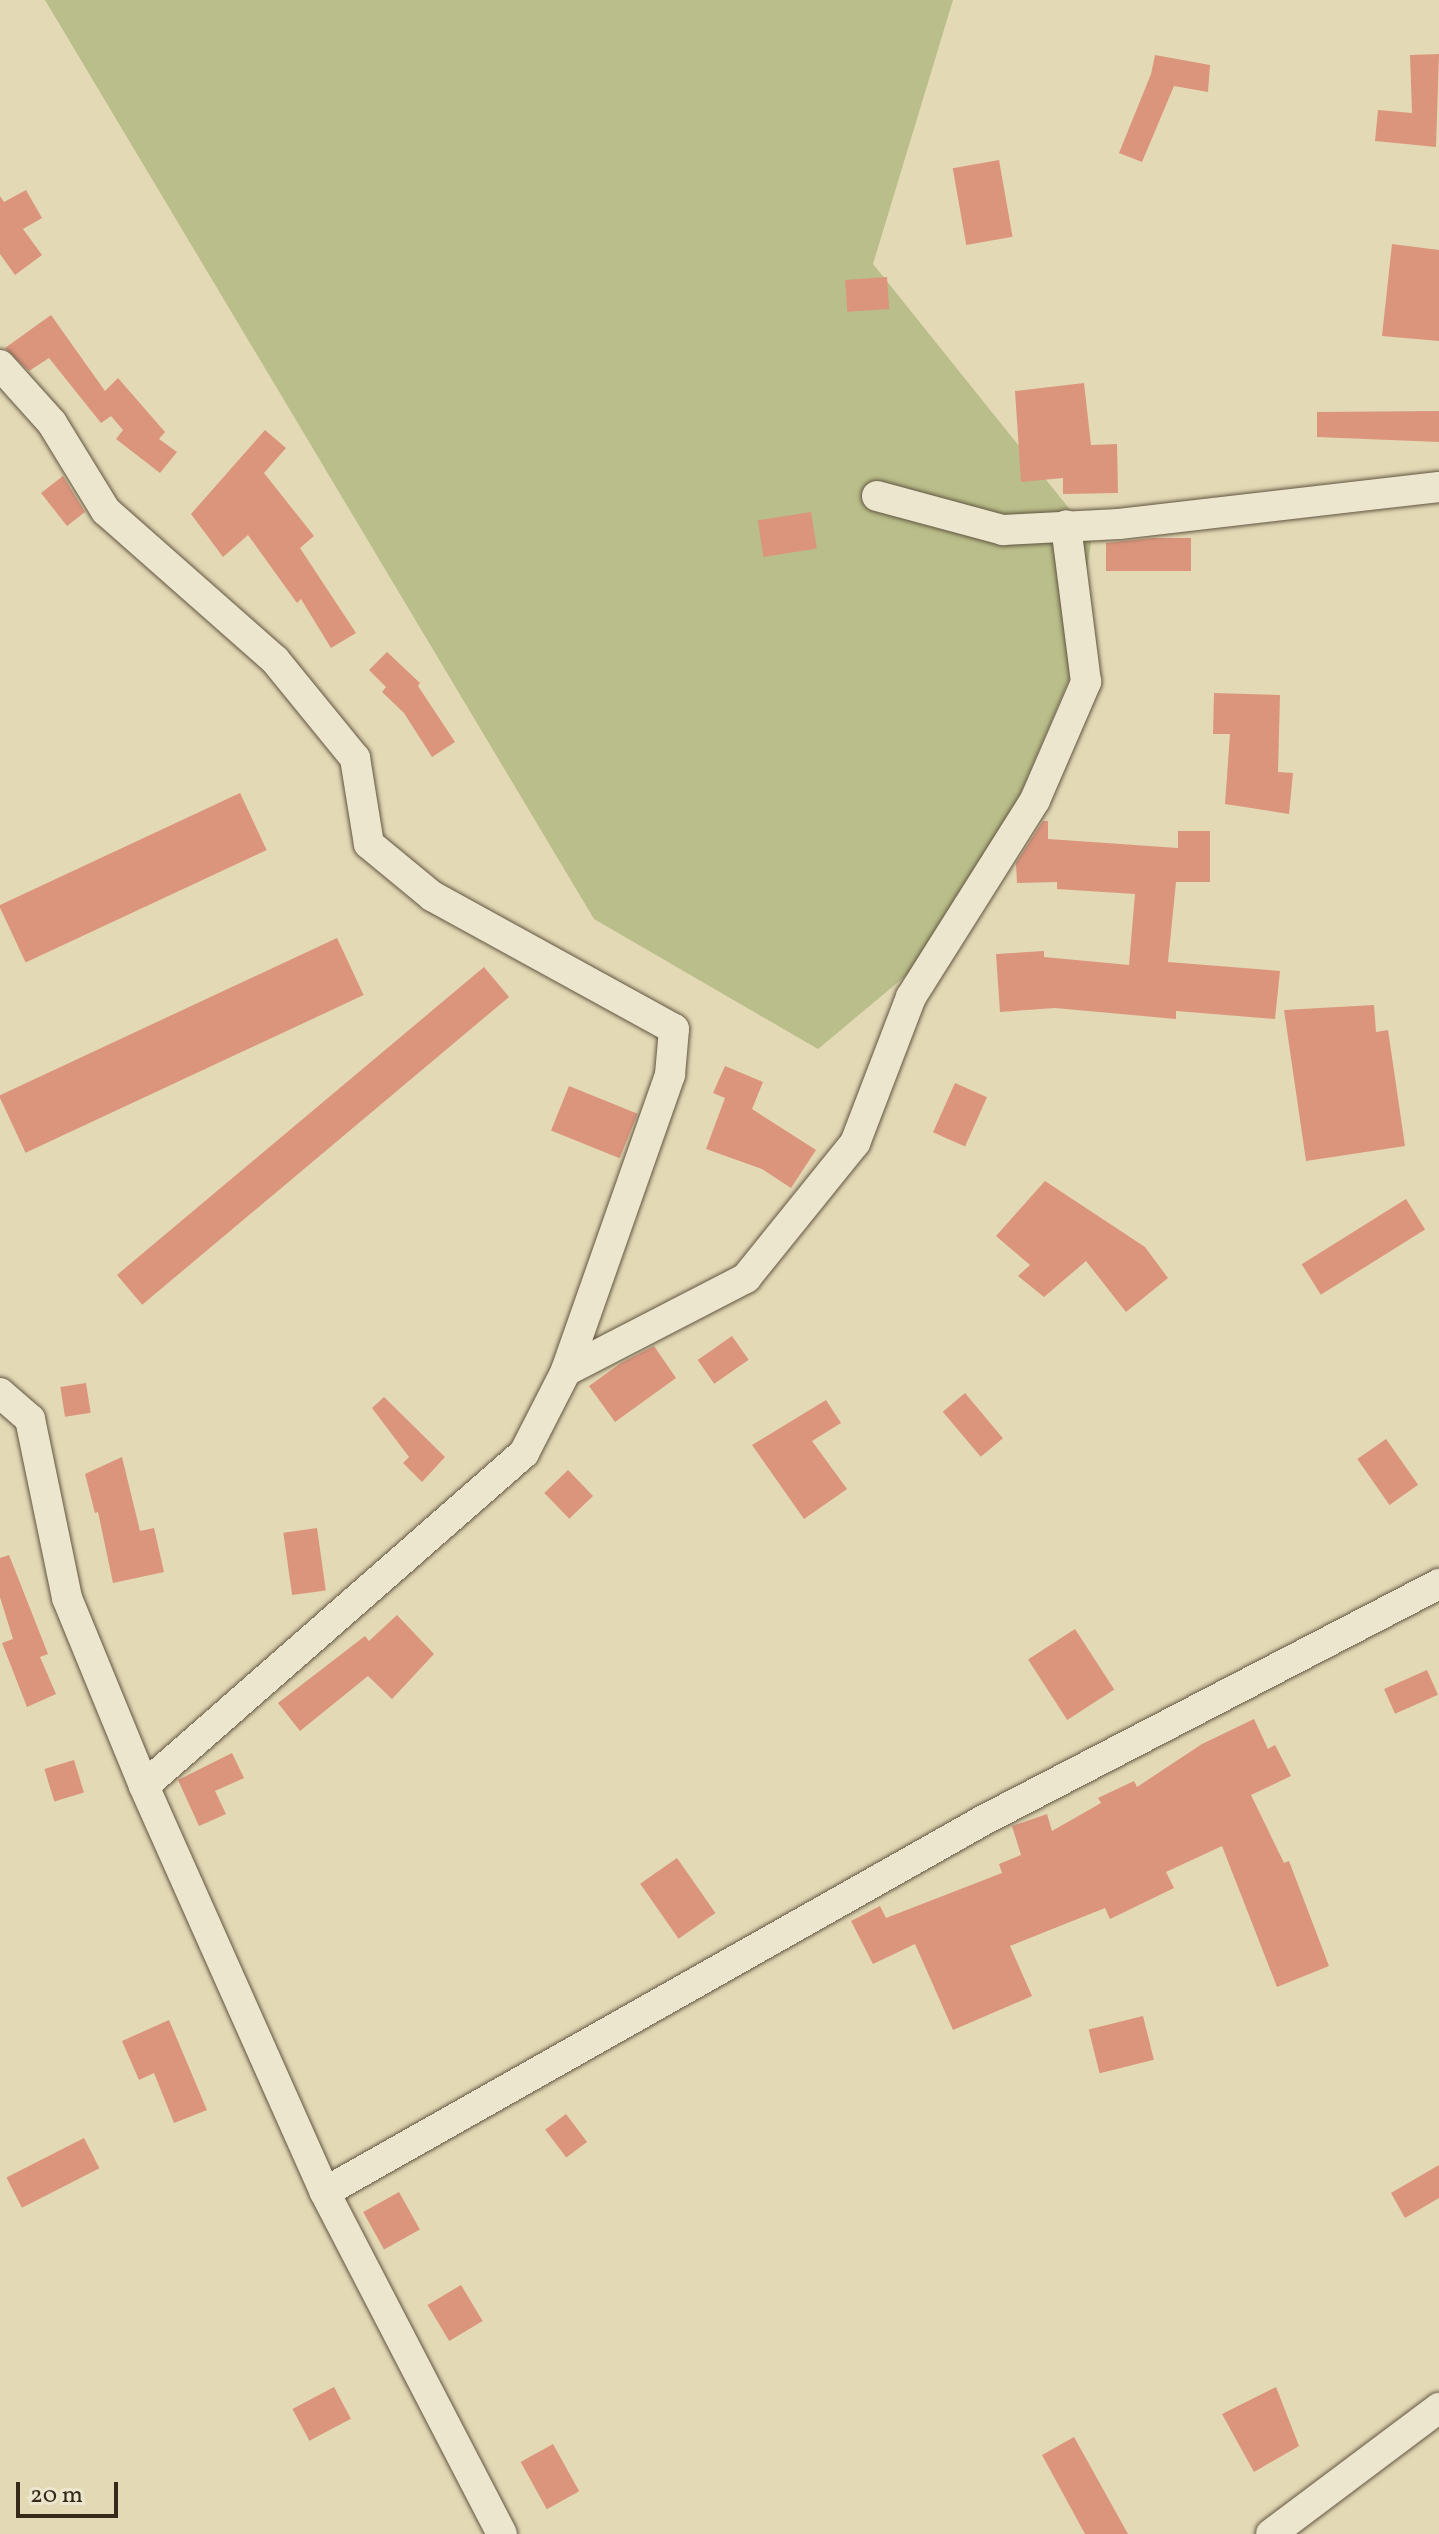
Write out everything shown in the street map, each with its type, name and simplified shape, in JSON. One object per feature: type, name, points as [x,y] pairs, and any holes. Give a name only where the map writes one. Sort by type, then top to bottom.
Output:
[{"type":"street","points":[[0,365],[52,423],[106,511],[275,660],[355,758],[369,844],[432,896],[674,1029],[670,1075],[566,1371],[524,1453],[144,1786]]},
{"type":"street","points":[[877,496],[1003,530],[1119,524],[1439,487]]},
{"type":"street","points":[[566,1371],[746,1278],[855,1143],[911,997],[1035,800],[1086,682],[1066,525]]},
{"type":"street","points":[[0,1393],[30,1419],[67,1598],[144,1786],[325,2192],[502,2534]]},
{"type":"street","points":[[325,2192],[982,1821],[1439,1584]]},
{"type":"street","points":[[1271,2534],[1439,2408]]},
{"type":"green space","points":[[45,0],[953,0],[873,264],[1092,537],[1069,680],[963,928],[818,1049],[594,919]]},
{"type":"building","points":[[1439,54],[1436,147],[1375,141],[1378,110],[1412,113],[1410,55]]},
{"type":"building","points":[[1155,55],[1210,65],[1208,92],[1174,86],[1142,162],[1119,153],[1151,74]]},
{"type":"building","points":[[999,160],[1013,237],[966,245],[953,168]]},
{"type":"building","points":[[26,190],[42,218],[23,229],[42,255],[15,275],[0,254],[0,196],[4,202]]},
{"type":"building","points":[[1392,244],[1439,250],[1439,341],[1382,336]]},
{"type":"building","points":[[887,277],[889,309],[847,312],[845,280]]},
{"type":"building","points":[[51,315],[105,391],[118,378],[165,432],[159,439],[177,452],[160,473],[116,439],[123,430],[111,416],[101,423],[49,358],[29,371],[5,348]]},
{"type":"building","points":[[1084,383],[1091,445],[1117,444],[1118,493],[1063,494],[1063,478],[1021,482],[1015,391]]},
{"type":"building","points":[[1439,411],[1439,442],[1317,437],[1317,412]]},
{"type":"building","points":[[265,430],[286,448],[264,473],[314,536],[300,548],[356,633],[331,648],[301,599],[297,603],[248,535],[223,557],[191,514]]},
{"type":"building","points":[[63,476],[85,512],[67,526],[41,493]]},
{"type":"building","points":[[811,512],[817,549],[763,557],[758,520]]},
{"type":"building","points":[[1191,538],[1191,571],[1106,571],[1106,543]]},
{"type":"building","points":[[387,652],[420,683],[418,686],[455,742],[432,757],[404,713],[382,692],[386,687],[369,670]]},
{"type":"building","points":[[1214,693],[1280,695],[1278,772],[1293,773],[1289,814],[1225,804],[1230,734],[1213,734]]},
{"type":"building","points":[[240,793],[267,850],[26,963],[0,905]]},
{"type":"building","points":[[1043,821],[1048,821],[1048,839],[1178,848],[1178,831],[1210,831],[1210,882],[1176,882],[1168,962],[1280,971],[1275,1019],[1176,1011],[1176,1019],[1055,1008],[1000,1012],[996,954],[1044,951],[1044,957],[1129,965],[1135,894],[1057,889],[1057,882],[1017,883],[1016,863]]},
{"type":"building","points":[[337,938],[364,995],[26,1153],[0,1095]]},
{"type":"building","points":[[484,967],[509,997],[142,1305],[117,1275]]},
{"type":"building","points":[[1374,1005],[1376,1032],[1388,1030],[1405,1146],[1306,1161],[1284,1010]]},
{"type":"building","points":[[725,1066],[763,1082],[752,1109],[816,1150],[791,1188],[762,1169],[706,1149],[725,1098],[713,1093]]},
{"type":"building","points":[[955,1083],[987,1097],[965,1147],[933,1132]]},
{"type":"building","points":[[569,1086],[638,1114],[620,1158],[551,1131]]},
{"type":"building","points":[[1045,1181],[1145,1247],[1168,1278],[1126,1312],[1086,1261],[1044,1297],[1018,1276],[1030,1265],[996,1236]]},
{"type":"building","points":[[1406,1199],[1425,1230],[1321,1295],[1302,1264]]},
{"type":"building","points":[[732,1336],[749,1360],[714,1384],[698,1360]]},
{"type":"building","points":[[654,1346],[676,1378],[615,1422],[589,1386],[621,1363]]},
{"type":"building","points":[[86,1383],[91,1413],[65,1417],[60,1387]]},
{"type":"building","points":[[965,1393],[1003,1438],[981,1457],[943,1412]]},
{"type":"building","points":[[384,1397],[445,1457],[422,1482],[403,1463],[409,1457],[372,1408]]},
{"type":"building","points":[[826,1400],[841,1423],[812,1441],[847,1489],[804,1519],[752,1445]]},
{"type":"building","points":[[1386,1439],[1418,1485],[1389,1505],[1357,1459]]},
{"type":"building","points":[[122,1457],[140,1531],[154,1528],[164,1572],[113,1583],[98,1512],[95,1513],[85,1474]]},
{"type":"building","points":[[568,1470],[593,1496],[569,1519],[544,1493]]},
{"type":"building","points":[[317,1528],[326,1590],[292,1595],[283,1533]]},
{"type":"building","points":[[9,1555],[48,1654],[40,1657],[56,1694],[27,1707],[2,1643],[13,1639],[0,1597],[0,1558]]},
{"type":"building","points":[[397,1615],[434,1654],[392,1699],[368,1676],[300,1731],[278,1703],[365,1636],[369,1641]]},
{"type":"building","points":[[1075,1629],[1114,1689],[1067,1720],[1028,1659]]},
{"type":"building","points":[[1427,1670],[1438,1695],[1395,1714],[1384,1689]]},
{"type":"building","points":[[1254,1719],[1268,1749],[1275,1745],[1291,1776],[1251,1795],[1284,1863],[1289,1861],[1329,1966],[1277,1987],[1222,1846],[1166,1872],[1174,1888],[1110,1919],[1105,1908],[1010,1946],[1032,1996],[953,2030],[915,1944],[873,1964],[851,1921],[880,1906],[886,1918],[1002,1873],[999,1864],[1021,1855],[1012,1826],[1047,1814],[1052,1831],[1101,1803],[1098,1798],[1134,1781],[1137,1787],[1202,1744]]},
{"type":"building","points":[[232,1753],[244,1778],[215,1791],[226,1814],[199,1826],[178,1780]]},
{"type":"building","points":[[74,1760],[84,1793],[54,1802],[44,1769]]},
{"type":"building","points":[[677,1858],[715,1913],[679,1939],[640,1884]]},
{"type":"building","points":[[1143,2016],[1154,2060],[1100,2073],[1089,2030]]},
{"type":"building","points":[[169,2020],[207,2110],[174,2123],[154,2073],[139,2080],[122,2041]]},
{"type":"building","points":[[566,2114],[587,2142],[566,2158],[545,2130]]},
{"type":"building","points":[[84,2138],[99,2168],[22,2208],[6,2177]]},
{"type":"building","points":[[1439,2165],[1439,2198],[1405,2218],[1391,2193]]},
{"type":"building","points":[[399,2192],[420,2230],[384,2249],[363,2212]]},
{"type":"building","points":[[461,2285],[483,2321],[449,2341],[428,2305]]},
{"type":"building","points":[[334,2387],[351,2419],[309,2441],[293,2409]]},
{"type":"building","points":[[1276,2387],[1299,2446],[1254,2472],[1222,2414]]},
{"type":"building","points":[[1074,2437],[1128,2534],[1085,2534],[1042,2455]]},
{"type":"building","points":[[553,2444],[579,2491],[547,2509],[521,2462]]}]
